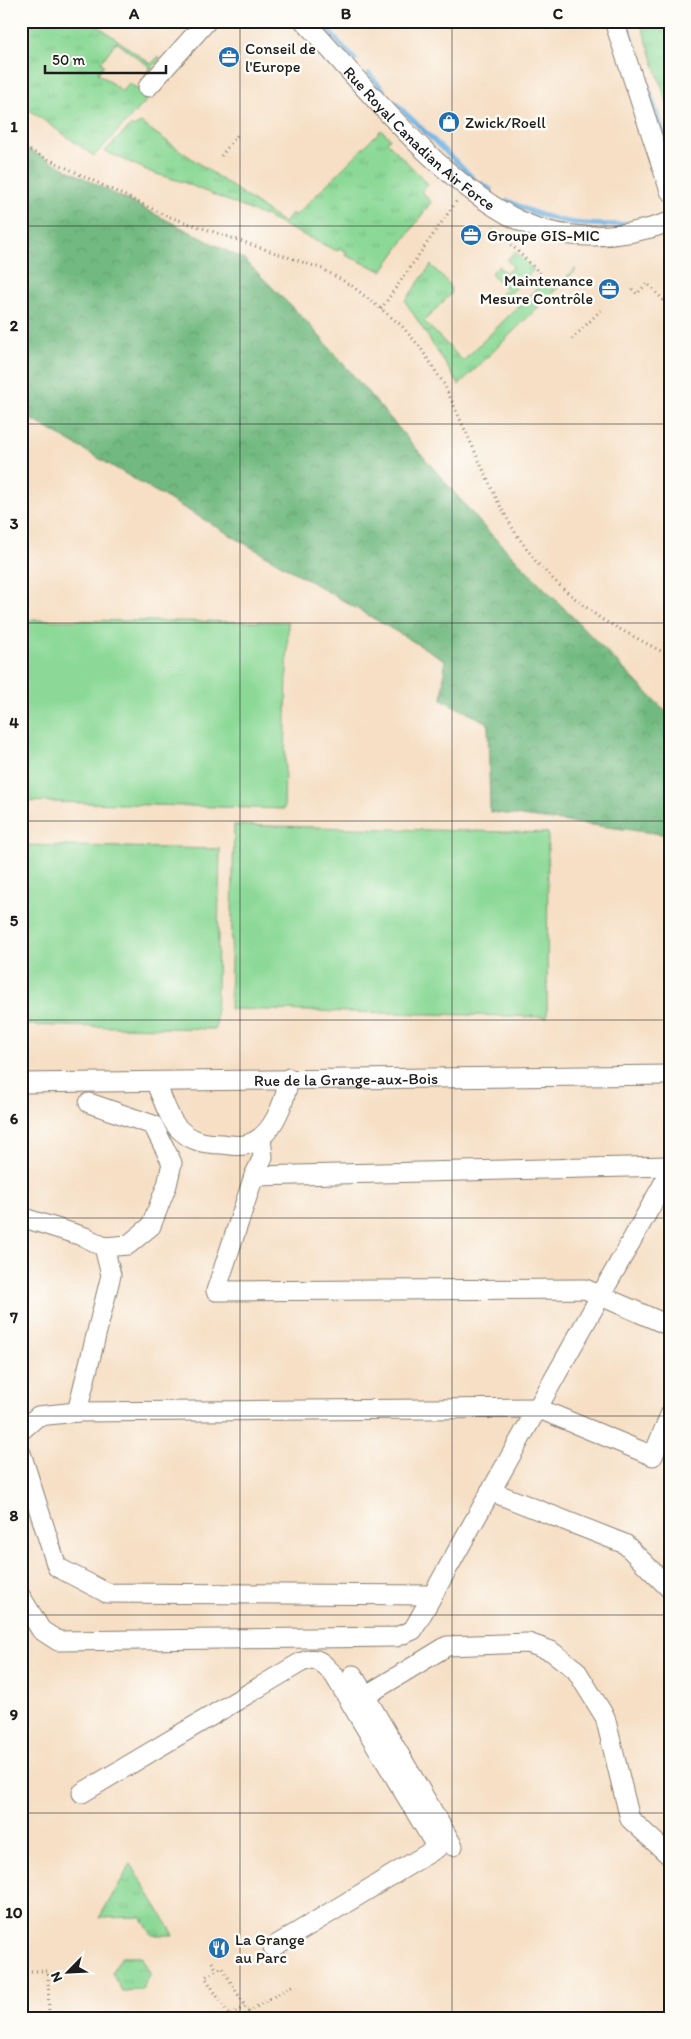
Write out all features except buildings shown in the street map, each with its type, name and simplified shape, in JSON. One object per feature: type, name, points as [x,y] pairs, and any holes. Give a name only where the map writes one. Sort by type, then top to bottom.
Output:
[{"type":"street","points":[[148,87],[207,21]]},
{"type":"street","name":"Rue Royal Canadian Air Force","points":[[304,21],[434,158],[467,187],[519,220],[541,228],[574,235],[614,236],[670,222]]},
{"type":"street","points":[[614,21],[670,191]]},
{"type":"street","name":"Rue de la Grange-aux-Bois","points":[[21,1083],[289,1078],[670,1075]]},
{"type":"street","points":[[155,1082],[176,1126],[191,1139],[207,1144],[248,1145],[260,1138],[285,1098],[289,1078]]},
{"type":"street","points":[[21,1217],[85,1237],[104,1247],[128,1245],[151,1226],[167,1185],[172,1163],[154,1125],[89,1103]]},
{"type":"street","points":[[260,1138],[263,1157],[254,1176],[216,1291],[585,1289],[670,1326]]},
{"type":"street","points":[[254,1176],[670,1166]]},
{"type":"street","points":[[21,1598],[41,1630],[58,1641],[396,1637],[412,1630],[670,1172]]},
{"type":"street","points":[[77,1412],[111,1275],[104,1247]]},
{"type":"street","points":[[21,1431],[38,1416],[77,1412],[537,1408],[653,1456],[670,1415]]},
{"type":"street","points":[[21,1453],[57,1567],[107,1593],[432,1595]]},
{"type":"street","points":[[490,1491],[625,1544],[670,1589]]},
{"type":"street","points":[[308,1638],[309,1658]]},
{"type":"street","points":[[365,1696],[447,1646],[528,1643],[551,1651],[576,1670],[605,1717],[630,1819],[670,1856]]},
{"type":"street","points":[[82,1794],[309,1658],[320,1660],[334,1675],[437,1848],[376,1896],[273,1947]]},
{"type":"street","points":[[353,1675],[453,1846]]},
{"type":"path","points":[[221,156],[239,133]]},
{"type":"path","points":[[21,146],[167,216],[323,269],[352,286],[401,325],[420,347],[444,384],[498,502],[516,534],[537,563],[562,588],[601,619],[670,656]]},
{"type":"path","points":[[381,309],[467,187]]},
{"type":"path","points":[[492,226],[541,274]]},
{"type":"path","points":[[632,288],[637,294],[647,283],[670,307]]},
{"type":"path","points":[[572,339],[601,310]]},
{"type":"path","points":[[212,1962],[217,1970]]},
{"type":"path","points":[[245,2006],[229,2017],[205,1977],[222,1967],[245,2006],[248,2012],[252,2018]]},
{"type":"path","points":[[21,1971],[48,1971],[48,2018]]},
{"type":"path","points":[[248,2012],[293,1985]]},
{"type":"green space","points":[[36,21],[91,21],[151,64],[159,56],[160,59],[145,76],[150,67],[116,42],[101,62],[104,65],[98,73],[122,91],[129,83],[148,96],[215,21],[222,21],[94,156],[21,104],[21,34]]},
{"type":"green space","points":[[640,21],[670,21],[670,112]]},
{"type":"green space","points":[[141,123],[284,223],[292,213],[295,216],[381,130],[390,138],[387,142],[428,184],[421,191],[431,202],[382,271],[345,255],[346,251],[339,248],[337,251],[270,219],[265,214],[264,216],[183,182],[153,173],[105,151],[131,125],[133,127]]},
{"type":"green space","points":[[21,146],[245,260],[308,323],[484,527],[670,716],[670,835],[490,812],[488,723],[442,700],[445,660],[21,413]]},
{"type":"green space","points":[[515,251],[534,270],[502,302],[498,297],[506,289],[491,273],[498,266],[506,273],[513,267],[507,260]]},
{"type":"green space","points":[[431,265],[448,283],[452,293],[424,321],[463,361],[544,281],[552,290],[576,270],[459,385],[405,301]]},
{"type":"green space","points":[[21,620],[288,622],[284,809],[21,801]]},
{"type":"green space","points":[[234,825],[548,833],[547,1017],[230,1009]]},
{"type":"green space","points":[[21,845],[220,849],[216,1029],[21,1025]]},
{"type":"green space","points":[[131,1864],[174,1935],[152,1935],[141,1917],[99,1918]]},
{"type":"green space","points":[[122,1956],[141,1956],[150,1973],[142,1990],[122,1991],[112,1973]]},
{"type":"waterway","points":[[319,21],[355,60]]},
{"type":"waterway","points":[[626,21],[670,154]]},
{"type":"waterway","points":[[369,74],[383,90]]},
{"type":"waterway","points":[[395,103],[472,177]]},
{"type":"waterway","points":[[481,183],[491,190]]},
{"type":"waterway","points":[[508,201],[538,214],[566,222],[596,225],[628,224]]},
{"type":"place","name":"Conseil de l'Europe","points":[[229,57]]},
{"type":"place","name":"Zwick/Roell","points":[[449,122]]},
{"type":"place","name":"Groupe GIS-MIC","points":[[471,235]]},
{"type":"place","name":"Maintenance Mesure Contrôle","points":[[609,289]]},
{"type":"place","name":"La Grange au Parc","points":[[219,1948]]}]
